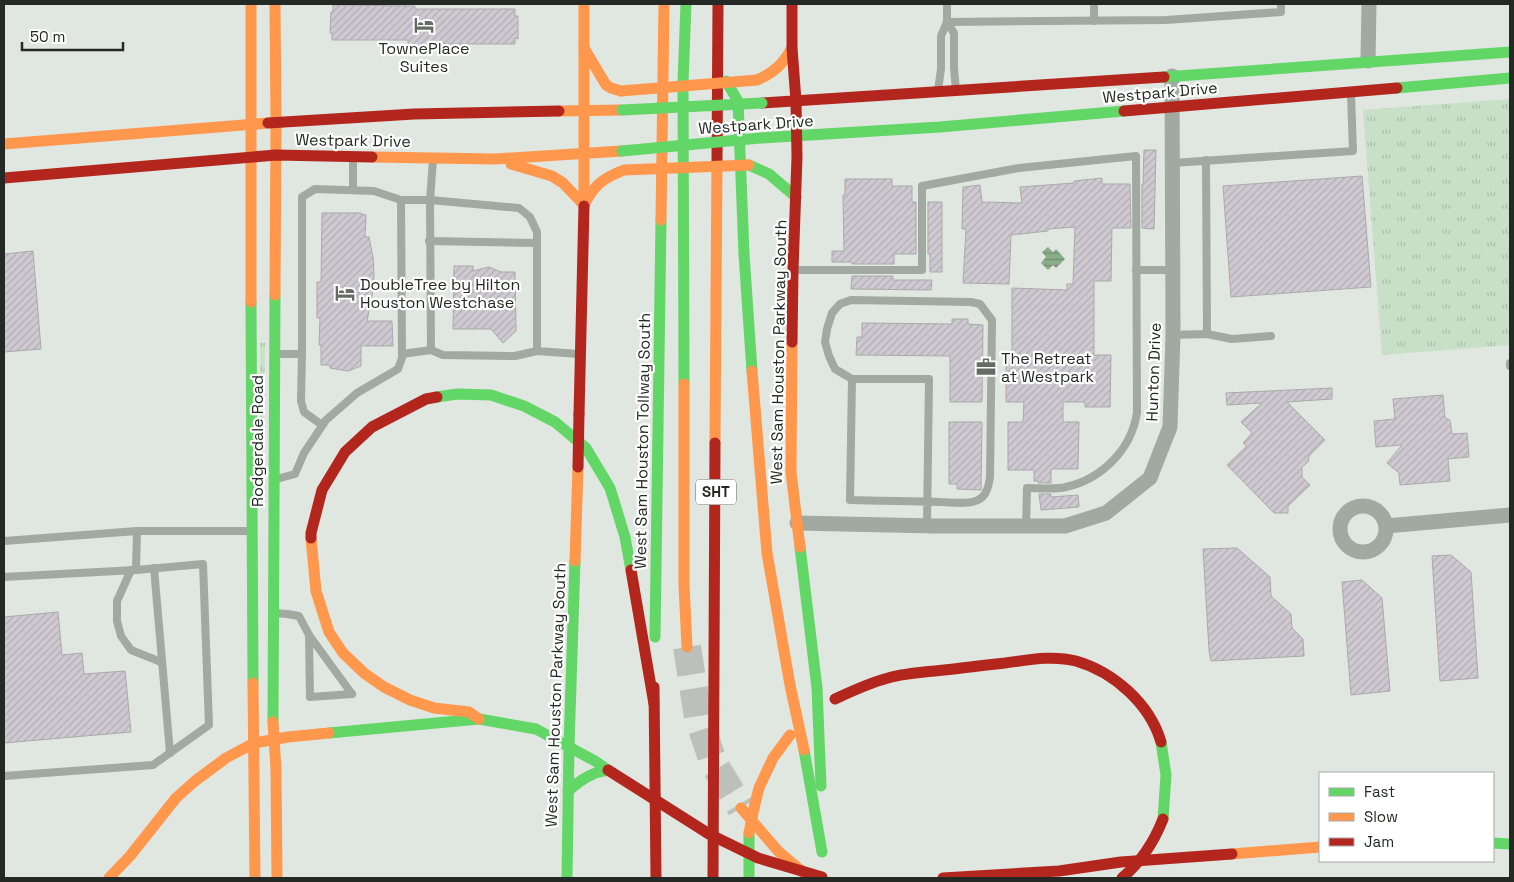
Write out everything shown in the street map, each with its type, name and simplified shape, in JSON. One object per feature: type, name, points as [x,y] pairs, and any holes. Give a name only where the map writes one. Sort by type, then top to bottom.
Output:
[{"type":"main road","name":"Rodgerdale Road","points":[[251,4],[251,531],[255,878]]},
{"type":"main road","name":"Rodgerdale Road","points":[[275,4],[273,613],[277,878]]},
{"type":"main road","name":"West Sam Houston Parkway South","points":[[567,878],[584,205],[584,4]]},
{"type":"main road","name":"West Sam Houston Tollway South","points":[[656,878],[654,704],[664,4]]},
{"type":"main road","points":[[686,4],[683,82],[684,585],[687,647]]},
{"type":"main road","name":"SHT","points":[[713,878],[718,4]]},
{"type":"main road","name":"West Sam Houston Parkway South","points":[[792,4],[792,48],[797,137],[790,472],[817,688],[820,739],[821,878]]},
{"type":"main road","points":[[584,48],[602,80],[608,86],[621,91],[757,80],[772,73],[783,63],[792,48]]},
{"type":"main road","name":"Westpark Drive","points":[[4,144],[276,122],[414,114],[622,110],[762,103],[1510,52]]},
{"type":"main road","points":[[1359,74],[1365,68],[1368,61],[1393,75],[1420,86]]},
{"type":"main road","points":[[718,68],[738,101],[744,254],[767,553],[790,685],[807,764],[822,857]]},
{"type":"main road","name":"Westpark Drive","points":[[4,178],[276,155],[495,159],[622,151],[760,138],[950,127],[1510,78]]},
{"type":"main road","points":[[1323,94],[1336,80]]},
{"type":"main road","points":[[495,159],[552,176],[563,183],[584,205],[598,182],[624,170],[749,165],[761,168],[777,178],[796,198]]},
{"type":"main road","points":[[479,720],[469,712],[434,708],[410,700],[384,687],[364,673],[343,654],[329,632],[316,590],[311,533],[322,490],[345,452],[372,427],[426,399],[457,394],[491,395],[524,406],[555,422],[586,448],[610,488],[625,538],[654,704]]},
{"type":"main road","points":[[251,531],[273,532]]},
{"type":"main road","points":[[835,699],[862,686],[890,677],[1033,659],[1054,658],[1077,662],[1110,677],[1139,701],[1157,730],[1166,764],[1166,796],[1163,819],[1157,834],[1135,867],[1122,878]]},
{"type":"main road","points":[[108,878],[130,856],[176,798],[195,780],[226,758],[254,743],[274,739],[479,720],[536,729],[569,746],[709,834],[758,858],[821,878]]},
{"type":"main road","points":[[749,878],[749,833],[759,788],[773,758],[790,735]]},
{"type":"main road","points":[[568,791],[578,781],[600,767]]},
{"type":"main road","points":[[741,808],[779,852],[821,878]]},
{"type":"main road","points":[[1494,843],[1510,844]]},
{"type":"main road","points":[[943,878],[1058,871],[1121,862],[1319,846]]},
{"type":"street","points":[[1368,61],[1369,4]]},
{"type":"street","name":"Hunton Drive","points":[[797,523],[1065,526],[1106,512],[1150,478],[1170,427],[1173,336],[1172,76]]},
{"type":"street","points":[[1386,526],[1510,515]]},
{"type":"lane","points":[[938,92],[941,69],[941,36],[947,22],[947,4]]},
{"type":"lane","points":[[1094,4],[1094,21]]},
{"type":"lane","points":[[947,22],[1166,20],[1281,12],[1281,4]]},
{"type":"lane","points":[[947,22],[954,33],[956,90]]},
{"type":"lane","points":[[1172,163],[1353,150],[1351,91]]},
{"type":"lane","points":[[353,156],[353,190]]},
{"type":"lane","points":[[794,270],[922,270],[922,186],[1019,168],[1136,156],[1137,412],[1135,426],[1124,448],[1100,473],[1084,482],[1064,488],[1026,488],[1026,526]]},
{"type":"lane","points":[[431,350],[430,200],[433,158]]},
{"type":"lane","points":[[1206,160],[1207,334]]},
{"type":"lane","points":[[322,425],[304,412],[301,401],[302,197],[315,189],[374,191],[401,200],[430,200],[519,208],[530,217],[537,232],[537,351]]},
{"type":"lane","points":[[273,480],[295,474],[304,453],[326,420],[357,393],[398,369],[402,358],[401,200]]},
{"type":"lane","points":[[430,240],[537,243]]},
{"type":"lane","points":[[1136,270],[1173,270]]},
{"type":"lane","points":[[852,379],[850,500],[927,502],[968,502],[978,500],[983,496],[988,486],[992,320],[980,304],[971,302],[851,300],[840,304],[832,313],[825,342],[828,356],[834,369],[852,379],[929,379],[927,502],[927,525]]},
{"type":"lane","points":[[1173,336],[1207,334],[1232,339],[1271,336]]},
{"type":"lane","points":[[402,354],[431,350],[443,355],[452,356],[515,356],[537,351],[580,354]]},
{"type":"lane","points":[[274,354],[302,354]]},
{"type":"lane","points":[[4,541],[137,531],[251,531]]},
{"type":"lane","points":[[137,531],[134,570],[117,601],[117,621],[121,636],[131,650],[161,662]]},
{"type":"lane","points":[[4,577],[203,564],[209,725],[152,766],[4,776]]},
{"type":"lane","points":[[154,568],[170,753]]},
{"type":"lane","points":[[273,613],[299,616],[309,635],[352,694],[310,697],[309,635]]},
{"type":"green space","points":[[1510,99],[1510,345],[1382,355],[1363,110]]},
{"type":"green space","points":[[260,343],[265,343],[263,458],[261,453]]},
{"type":"shaded area","points":[[1048,247],[1053,252],[1056,249],[1065,259],[1056,268],[1053,265],[1048,270],[1041,263],[1046,257],[1042,252]]},
{"type":"building","name":"TownePlace Suites","points":[[333,5],[415,6],[415,9],[515,9],[515,16],[518,16],[518,39],[515,38],[515,44],[439,44],[440,46],[431,46],[431,48],[426,48],[426,50],[408,50],[408,40],[332,40],[332,33],[330,33]]},
{"type":"building","points":[[1144,150],[1156,150],[1154,229],[1142,228]]},
{"type":"building","points":[[1362,176],[1371,287],[1231,297],[1223,186]]},
{"type":"building","points":[[1102,178],[1102,184],[1130,184],[1131,228],[1112,228],[1111,281],[1094,281],[1094,355],[1111,355],[1110,407],[1085,407],[1085,402],[1063,402],[1063,422],[1079,422],[1078,469],[1051,469],[1051,483],[1038,483],[1038,481],[1034,481],[1034,470],[1008,470],[1008,422],[1023,422],[1024,402],[1006,402],[1006,355],[1012,355],[1012,288],[1067,290],[1067,284],[1073,284],[1075,227],[1011,235],[1009,284],[963,283],[966,229],[962,229],[963,187],[980,185],[982,202],[1022,203],[1020,187],[1074,183],[1074,181]]},
{"type":"building","points":[[845,179],[892,179],[892,186],[912,186],[912,202],[916,202],[916,254],[894,254],[894,264],[832,262],[832,251],[844,251],[843,195],[845,195]]},
{"type":"building","points":[[928,202],[942,202],[942,272],[930,272]]},
{"type":"building","name":"DoubleTree by Hilton Houston Westchase","points":[[322,213],[361,213],[366,215],[365,237],[369,237],[374,275],[367,321],[392,321],[393,346],[361,346],[361,366],[348,371],[330,368],[330,365],[321,365],[321,345],[319,345],[320,318],[317,318],[317,282],[321,282]]},
{"type":"building","points":[[33,251],[41,349],[4,352],[4,254]]},
{"type":"building","points":[[454,266],[473,266],[473,271],[489,267],[501,272],[515,272],[516,331],[503,343],[491,329],[453,329]]},
{"type":"building","points":[[852,276],[893,276],[893,280],[932,280],[931,290],[851,289]]},
{"type":"building","points":[[952,319],[968,319],[968,324],[983,325],[982,402],[950,402],[950,356],[856,355],[857,337],[862,337],[862,323],[952,324]]},
{"type":"building","points":[[1332,388],[1332,399],[1287,402],[1325,440],[1309,456],[1308,462],[1302,467],[1302,477],[1310,485],[1288,506],[1288,513],[1274,513],[1227,465],[1247,446],[1243,443],[1252,433],[1241,422],[1262,403],[1227,405],[1226,393]]},
{"type":"building","points":[[1443,395],[1445,418],[1450,420],[1452,434],[1467,433],[1469,457],[1448,459],[1450,481],[1400,485],[1399,473],[1387,463],[1402,445],[1376,447],[1374,421],[1395,419],[1393,399]]},
{"type":"building","points":[[949,422],[982,422],[981,490],[957,489],[957,484],[949,484]]},
{"type":"building","points":[[1039,494],[1051,494],[1051,497],[1078,495],[1079,507],[1041,510]]},
{"type":"building","points":[[1237,548],[1270,577],[1271,596],[1291,614],[1292,628],[1303,639],[1304,656],[1211,661],[1203,549]]},
{"type":"building","points":[[1451,555],[1471,572],[1478,678],[1440,681],[1432,556]]},
{"type":"building","points":[[1362,580],[1382,598],[1390,691],[1351,695],[1342,582]]},
{"type":"building","points":[[58,612],[62,655],[82,653],[84,674],[125,671],[131,732],[4,743],[4,617]]},
{"type":"tunnel","points":[[687,647],[698,717],[714,764],[741,808]]},
{"type":"traffic: fast","points":[[684,384],[683,82],[686,4]]},
{"type":"traffic: fast","points":[[1164,77],[1510,52]]},
{"type":"traffic: fast","points":[[1397,88],[1510,78]]},
{"type":"traffic: fast","points":[[726,81],[738,101],[744,254],[752,371]]},
{"type":"traffic: fast","points":[[622,110],[762,103]]},
{"type":"traffic: fast","points":[[760,138],[940,127],[1124,111]]},
{"type":"traffic: fast","points":[[622,151],[760,138]]},
{"type":"traffic: fast","points":[[749,165],[769,174],[796,197]]},
{"type":"traffic: fast","points":[[655,637],[661,220]]},
{"type":"traffic: fast","points":[[273,722],[275,295]]},
{"type":"traffic: fast","points":[[251,302],[253,683]]},
{"type":"traffic: fast","points":[[437,397],[457,394],[491,395],[524,406],[555,422],[586,448],[610,488],[625,537],[631,570]]},
{"type":"traffic: fast","points":[[800,547],[817,688],[821,786]]},
{"type":"traffic: fast","points":[[567,878],[575,561]]},
{"type":"traffic: fast","points":[[329,733],[479,719],[536,729],[608,770]]},
{"type":"traffic: fast","points":[[1161,742],[1166,775],[1163,819]]},
{"type":"traffic: fast","points":[[804,750],[822,852]]},
{"type":"traffic: fast","points":[[568,791],[586,777],[608,770]]},
{"type":"traffic: fast","points":[[749,833],[749,878]]},
{"type":"traffic: fast","points":[[1494,843],[1510,844]]},
{"type":"traffic: slow","points":[[251,4],[251,302]]},
{"type":"traffic: slow","points":[[275,4],[275,295]]},
{"type":"traffic: slow","points":[[584,4],[584,206]]},
{"type":"traffic: slow","points":[[661,220],[664,4]]},
{"type":"traffic: slow","points":[[584,48],[606,85],[621,91]]},
{"type":"traffic: slow","points":[[757,80],[778,67],[792,48]]},
{"type":"traffic: slow","points":[[621,91],[757,80]]},
{"type":"traffic: slow","points":[[559,111],[622,110]]},
{"type":"traffic: slow","points":[[4,144],[268,123]]},
{"type":"traffic: slow","points":[[372,157],[495,159],[622,151]]},
{"type":"traffic: slow","points":[[715,443],[717,162]]},
{"type":"traffic: slow","points":[[511,164],[552,176],[563,183],[584,205],[597,186],[617,173]]},
{"type":"traffic: slow","points":[[617,173],[624,170],[749,165]]},
{"type":"traffic: slow","points":[[792,342],[791,472],[800,547]]},
{"type":"traffic: slow","points":[[752,371],[767,553],[790,685],[804,750]]},
{"type":"traffic: slow","points":[[684,384],[684,585],[687,647]]},
{"type":"traffic: slow","points":[[575,561],[578,467]]},
{"type":"traffic: slow","points":[[311,538],[316,591],[329,632],[343,653],[364,673],[384,687],[410,700],[434,708],[469,712],[479,719]]},
{"type":"traffic: slow","points":[[253,683],[255,878]]},
{"type":"traffic: slow","points":[[273,722],[276,769],[277,878]]},
{"type":"traffic: slow","points":[[109,878],[130,856],[176,798],[226,758],[254,743],[329,733]]},
{"type":"traffic: slow","points":[[754,808],[759,788],[773,758],[790,735]]},
{"type":"traffic: slow","points":[[741,808],[779,852],[804,873]]},
{"type":"traffic: slow","points":[[749,833],[754,808]]},
{"type":"traffic: slow","points":[[1232,854],[1319,847]]},
{"type":"traffic: jam","points":[[717,162],[718,4]]},
{"type":"traffic: jam","points":[[792,4],[797,157],[792,342]]},
{"type":"traffic: jam","points":[[762,103],[1164,77]]},
{"type":"traffic: jam","points":[[1124,111],[1397,88]]},
{"type":"traffic: jam","points":[[268,123],[414,114],[559,111]]},
{"type":"traffic: jam","points":[[4,178],[276,155],[372,157]]},
{"type":"traffic: jam","points":[[579,414],[584,206]]},
{"type":"traffic: jam","points":[[311,538],[322,490],[345,452],[372,427],[426,399],[437,397]]},
{"type":"traffic: jam","points":[[578,467],[579,414]]},
{"type":"traffic: jam","points":[[713,878],[715,443]]},
{"type":"traffic: jam","points":[[631,570],[654,704]]},
{"type":"traffic: jam","points":[[835,699],[874,682],[901,675],[1032,659],[1067,659],[1090,666],[1104,673],[1129,691],[1148,715],[1156,728],[1161,742]]},
{"type":"traffic: jam","points":[[654,687],[656,878]]},
{"type":"traffic: jam","points":[[608,770],[709,834],[758,858],[822,877]]},
{"type":"traffic: jam","points":[[1122,878],[1146,851],[1163,819]]},
{"type":"traffic: jam","points":[[943,878],[1059,871],[1121,862],[1232,854]]},
{"type":"place","name":"TownePlace Suites","points":[[424,25]]},
{"type":"place","name":"DoubleTree by Hilton Houston Westchase","points":[[345,293]]},
{"type":"place","name":"The Retreat at Westpark","points":[[986,367]]}]
